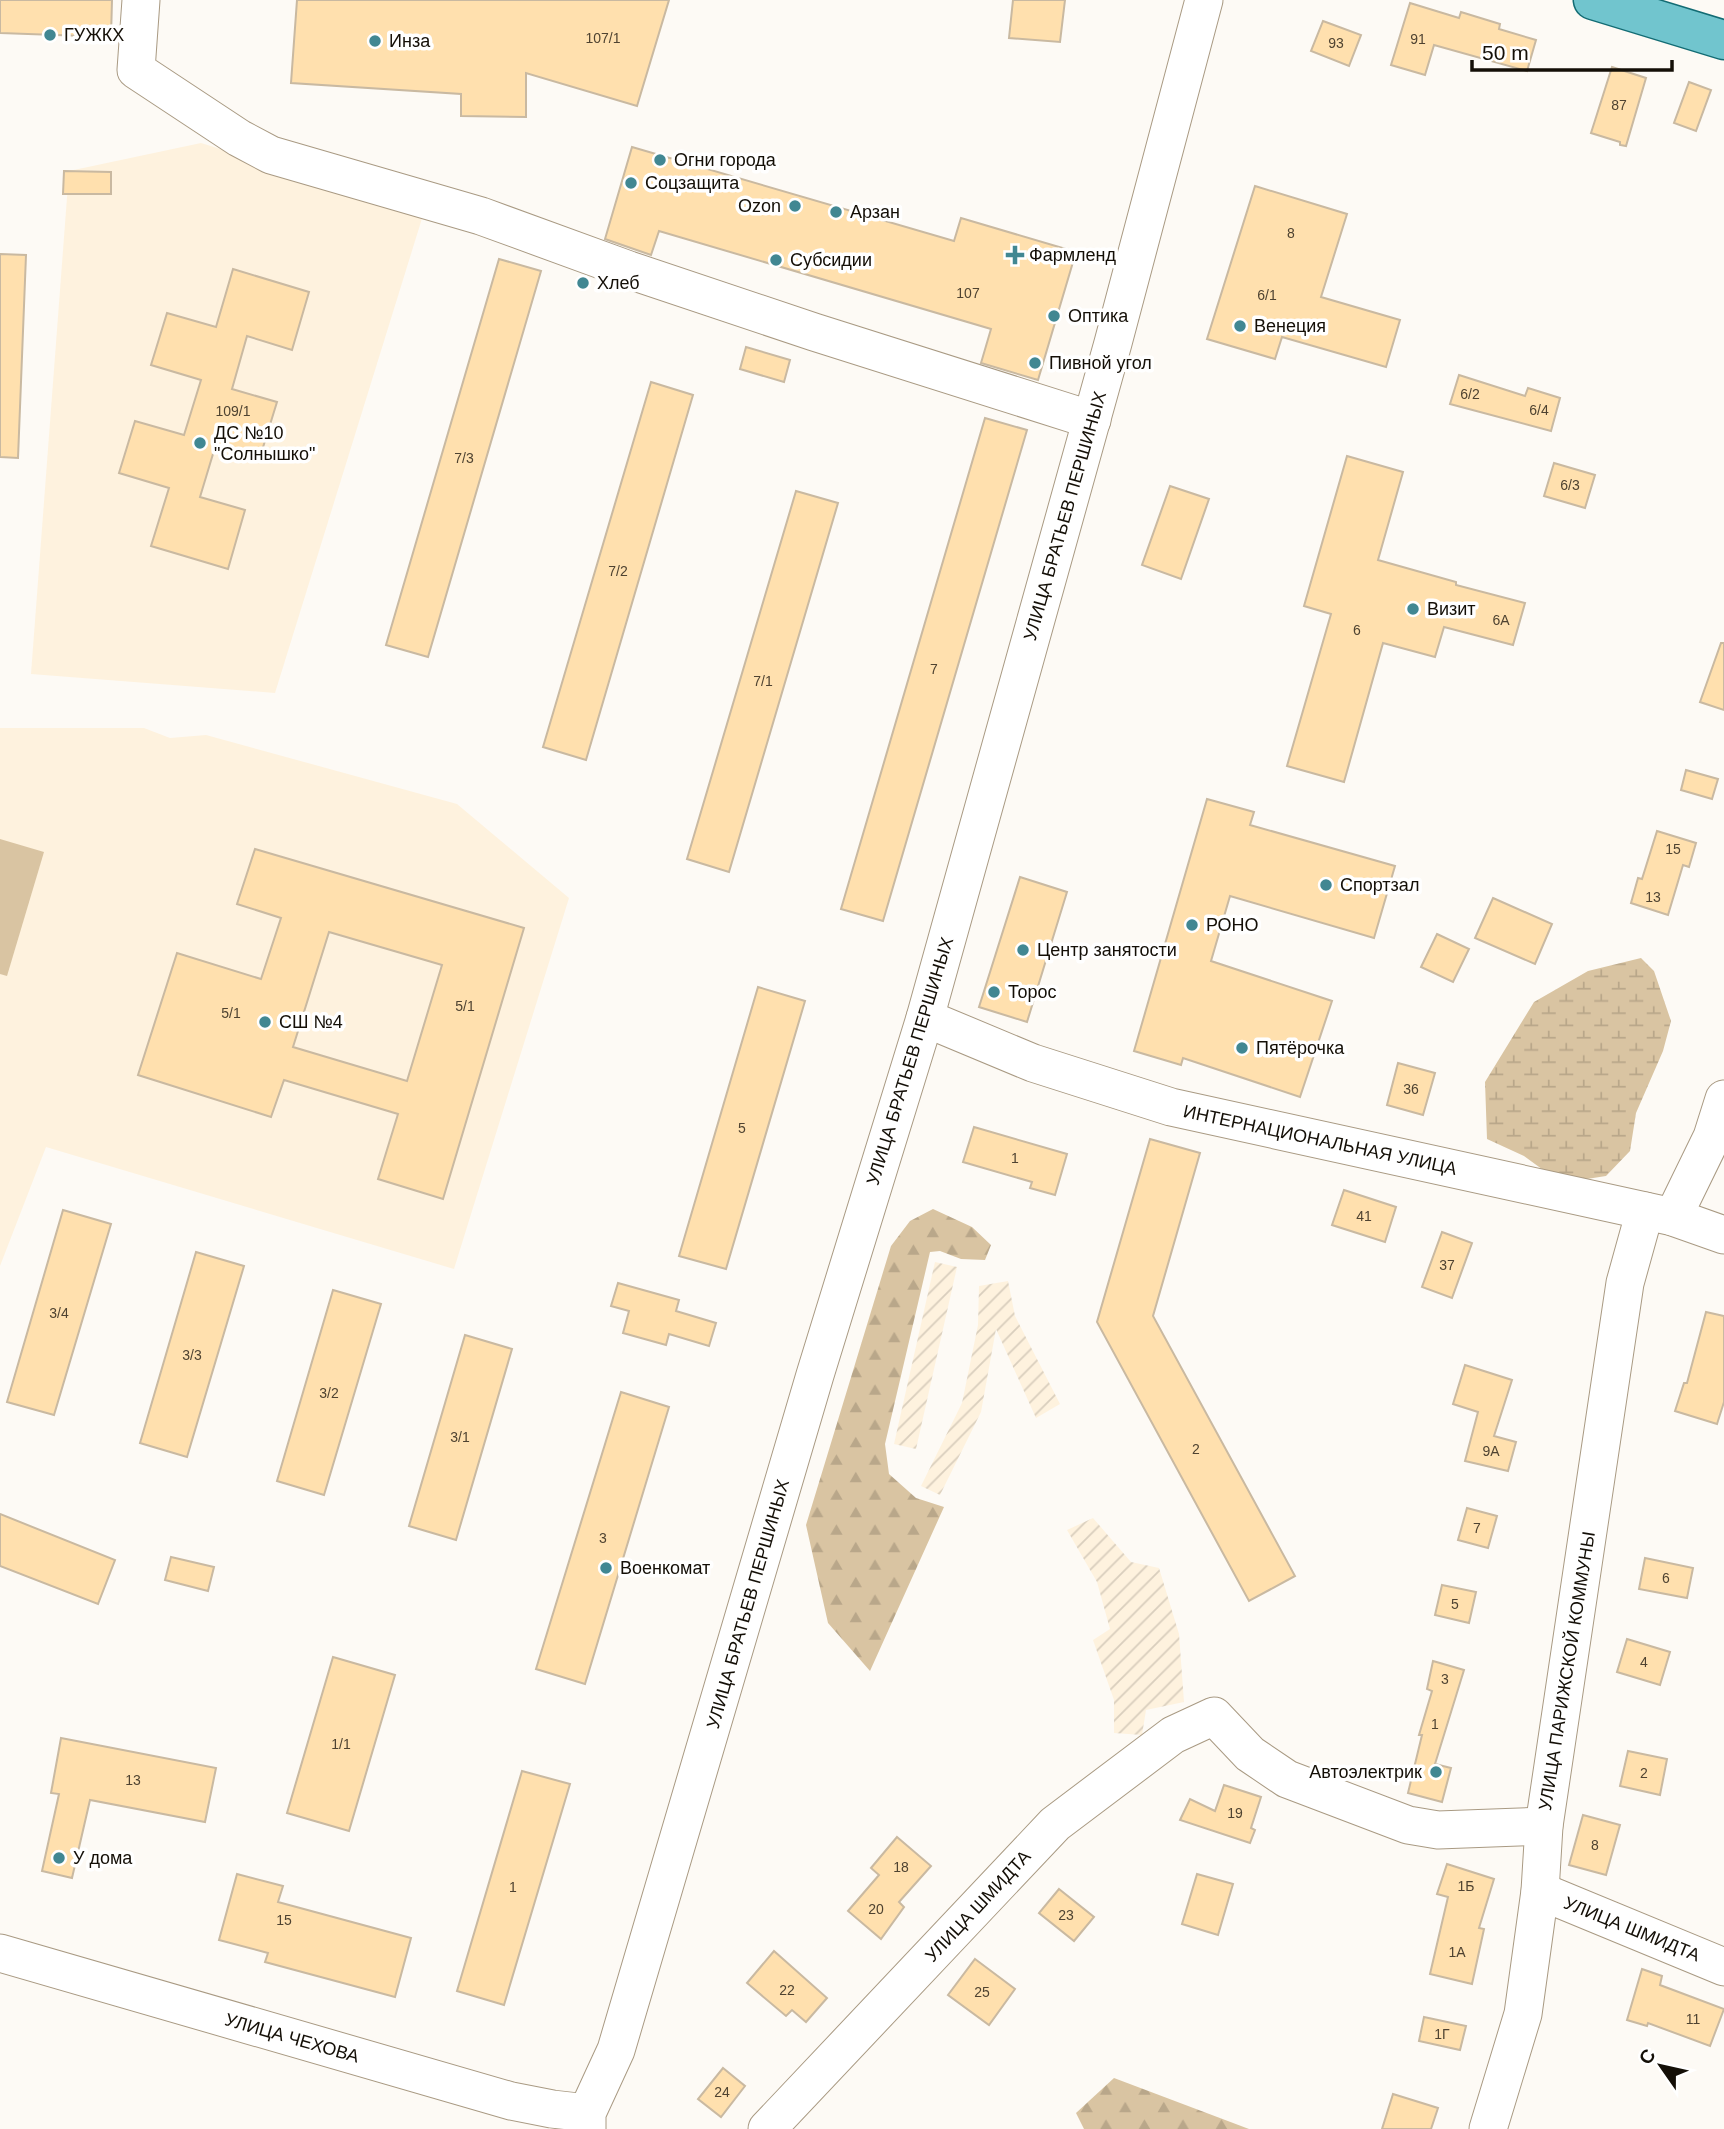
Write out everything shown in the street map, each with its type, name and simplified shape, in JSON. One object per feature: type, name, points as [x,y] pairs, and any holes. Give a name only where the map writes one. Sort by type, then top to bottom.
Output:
[{"type":"main road","points":[[1593,0],[1724,40]]},
{"type":"street","points":[[141,0],[136,70],[239,138],[271,155],[481,216],[629,271],[1092,420]]},
{"type":"street","name":"УЛИЦА БРАТЬЕВ ПЕРШИНЫХ","points":[[587,2121],[616,2050],[808,1401],[925,1018],[1092,420],[1204,0]]},
{"type":"street","name":"ИНТЕРНАЦИОНАЛЬНАЯ УЛИЦА","points":[[925,1018],[1033,1063],[1171,1107],[1659,1214],[1724,1235]]},
{"type":"street","name":"УЛИЦА ПАРИЖСКОЙ КОММУНЫ","points":[[1488,2129],[1523,2014],[1540,1891],[1544,1826],[1625,1283],[1659,1214],[1712,1137],[1724,1099]]},
{"type":"street","name":"УЛИЦА ШМИДТА","points":[[768,2129],[1055,1824],[1173,1735],[1214,1716],[1250,1754],[1287,1779],[1408,1825],[1438,1830],[1544,1826]]},
{"type":"street","name":"УЛИЦА ШМИДТА","points":[[1540,1891],[1724,1967]]},
{"type":"street","name":"УЛИЦА ЧЕХОВА","points":[[0,1954],[587,2121]]},
{"type":"shaded area","name":"ДС №10 \"Солнышко\"","points":[[201,143],[424,212],[275,693],[31,674],[69,171]]},
{"type":"shaded area","name":"СШ №4","points":[[0,728],[144,728],[170,738],[206,735],[457,804],[569,898],[454,1269],[46,1147],[0,1266]]},
{"type":"shaded area","points":[[935,1262],[957,1267],[916,1449],[894,1444]]},
{"type":"shaded area","points":[[1008,1281],[1015,1316],[1060,1404],[1036,1418],[996,1329],[981,1412],[940,1495],[921,1486],[962,1403],[978,1325],[979,1286]]},
{"type":"shaded area","points":[[1093,1518],[1131,1562],[1159,1568],[1179,1634],[1184,1702],[1146,1710],[1142,1735],[1114,1733],[1114,1700],[1093,1640],[1110,1629],[1097,1582],[1067,1530]]},
{"type":"green space","points":[[0,839],[44,852],[7,976],[0,974]]},
{"type":"green space","points":[[1641,958],[1654,971],[1671,1021],[1663,1051],[1636,1113],[1630,1151],[1606,1176],[1561,1183],[1524,1156],[1487,1139],[1485,1082],[1534,1002],[1588,971]]},
{"type":"green space","points":[[933,1209],[972,1227],[991,1245],[985,1260],[961,1259],[940,1251],[930,1252],[885,1444],[889,1474],[916,1498],[944,1507],[870,1671],[828,1623],[806,1525],[891,1246],[910,1221]]},
{"type":"green space","points":[[1114,2078],[1249,2129],[1084,2129],[1076,2113]]},
{"type":"building","points":[[0,0],[112,0],[111,37],[0,33]]},
{"type":"building","points":[[297,0],[669,0],[637,106],[526,73],[526,117],[461,116],[461,94],[291,83]]},
{"type":"building","points":[[1013,0],[1065,0],[1060,42],[1009,38]]},
{"type":"building","points":[[1410,3],[1459,18],[1461,12],[1500,24],[1499,29],[1536,40],[1527,71],[1434,45],[1425,75],[1391,65]]},
{"type":"building","points":[[1323,21],[1361,35],[1349,66],[1311,51]]},
{"type":"building","points":[[1612,67],[1646,78],[1626,146],[1591,133]]},
{"type":"building","points":[[1689,82],[1711,90],[1696,131],[1674,123]]},
{"type":"building","points":[[632,147],[954,241],[961,218],[1076,252],[1038,380],[981,363],[991,329],[659,231],[651,255],[605,239]]},
{"type":"building","points":[[64,171],[111,172],[111,194],[63,194]]},
{"type":"building","points":[[1255,186],[1347,214],[1321,297],[1400,320],[1386,367],[1282,337],[1275,359],[1207,339]]},
{"type":"building","points":[[0,254],[26,255],[18,458],[0,457]]},
{"type":"building","points":[[499,259],[541,271],[428,657],[386,645]]},
{"type":"building","points":[[233,269],[309,292],[292,350],[247,336],[232,389],[277,402],[260,457],[216,444],[200,497],[245,510],[228,569],[151,546],[169,488],[119,473],[135,421],[184,435],[201,380],[151,365],[167,313],[216,327]]},
{"type":"building","points":[[746,347],[790,360],[784,382],[740,369]]},
{"type":"building","points":[[1459,375],[1525,396],[1528,388],[1560,398],[1551,431],[1450,404]]},
{"type":"building","points":[[651,382],[693,395],[586,760],[543,747]]},
{"type":"building","points":[[985,418],[1027,430],[883,921],[841,909]]},
{"type":"building","points":[[1347,456],[1403,472],[1378,560],[1525,603],[1513,645],[1444,627],[1435,657],[1383,643],[1344,782],[1287,766],[1331,614],[1304,606]]},
{"type":"building","points":[[1554,463],[1595,475],[1585,508],[1544,496]]},
{"type":"building","points":[[1170,486],[1209,499],[1181,579],[1142,565]]},
{"type":"building","points":[[796,491],[838,503],[729,872],[687,859]]},
{"type":"building","points":[[1721,643],[1724,643],[1724,710],[1700,702]]},
{"type":"building","points":[[1686,770],[1718,779],[1712,799],[1681,790]]},
{"type":"building","points":[[1207,799],[1254,812],[1250,825],[1395,866],[1374,938],[1230,896],[1211,961],[1332,1001],[1300,1097],[1183,1058],[1181,1065],[1134,1051]]},
{"type":"building","points":[[1657,831],[1696,843],[1689,867],[1683,865],[1668,915],[1631,903],[1638,878],[1642,879]]},
{"type":"building","points":[[255,849],[524,928],[443,1199],[378,1179],[398,1114],[284,1080],[271,1117],[138,1075],[177,953],[261,979],[281,918],[237,904]],"holes":[[[329,932],[442,965],[407,1081],[293,1047]]]},
{"type":"building","name":"Центр занятости","points":[[1020,877],[1067,892],[1027,1022],[979,1007]]},
{"type":"building","points":[[1493,898],[1552,924],[1535,964],[1475,938]]},
{"type":"building","points":[[1437,934],[1469,949],[1453,982],[1421,967]]},
{"type":"building","points":[[758,987],[805,1001],[726,1269],[679,1256]]},
{"type":"building","points":[[1398,1063],[1435,1073],[1423,1115],[1387,1105]]},
{"type":"building","points":[[974,1127],[1067,1154],[1055,1195],[1030,1188],[1032,1182],[963,1162]]},
{"type":"building","points":[[1150,1139],[1200,1153],[1153,1316],[1295,1576],[1249,1601],[1097,1322]]},
{"type":"building","points":[[1344,1190],[1396,1207],[1385,1242],[1332,1225]]},
{"type":"building","points":[[63,1210],[111,1224],[54,1415],[7,1402]]},
{"type":"building","points":[[1442,1232],[1472,1243],[1452,1298],[1422,1287]]},
{"type":"building","points":[[196,1252],[244,1266],[187,1457],[140,1443]]},
{"type":"building","points":[[618,1283],[679,1300],[676,1311],[716,1323],[709,1346],[669,1334],[666,1345],[623,1333],[629,1311],[611,1306]]},
{"type":"building","points":[[333,1290],[381,1304],[324,1495],[277,1481]]},
{"type":"building","points":[[1706,1312],[1724,1316],[1724,1402],[1717,1424],[1675,1411],[1684,1383],[1687,1383]]},
{"type":"building","points":[[465,1335],[512,1349],[456,1540],[409,1526]]},
{"type":"building","points":[[1465,1365],[1512,1380],[1494,1436],[1516,1442],[1508,1471],[1465,1461],[1478,1412],[1453,1404]]},
{"type":"building","points":[[621,1392],[669,1407],[585,1684],[536,1669]]},
{"type":"building","points":[[1467,1508],[1497,1516],[1488,1548],[1458,1540]]},
{"type":"building","points":[[0,1514],[115,1560],[98,1604],[0,1566]]},
{"type":"building","points":[[171,1557],[214,1567],[208,1591],[165,1580]]},
{"type":"building","points":[[1645,1558],[1693,1568],[1687,1598],[1639,1589]]},
{"type":"building","points":[[1442,1585],[1476,1592],[1469,1623],[1435,1615]]},
{"type":"building","points":[[1627,1639],[1670,1652],[1660,1685],[1617,1672]]},
{"type":"building","points":[[333,1657],[395,1675],[349,1831],[287,1813]]},
{"type":"building","points":[[1433,1661],[1464,1670],[1435,1764],[1451,1768],[1442,1802],[1408,1793],[1422,1735],[1419,1735],[1432,1691],[1427,1689]]},
{"type":"building","points":[[61,1738],[216,1768],[205,1822],[90,1800],[72,1878],[42,1871],[59,1794],[51,1793]]},
{"type":"building","points":[[1628,1751],[1667,1759],[1660,1795],[1620,1786]]},
{"type":"building","points":[[522,1771],[570,1784],[504,2005],[457,1991]]},
{"type":"building","points":[[1224,1785],[1261,1797],[1251,1828],[1255,1830],[1250,1843],[1180,1820],[1190,1799],[1215,1811]]},
{"type":"building","points":[[1583,1815],[1620,1825],[1606,1875],[1569,1865]]},
{"type":"building","points":[[897,1837],[931,1866],[899,1902],[904,1907],[881,1939],[848,1911],[879,1875],[871,1868]]},
{"type":"building","points":[[1447,1864],[1494,1879],[1479,1928],[1484,1929],[1472,1984],[1430,1974],[1448,1897],[1437,1894]]},
{"type":"building","points":[[237,1874],[283,1886],[278,1902],[411,1938],[395,1997],[265,1962],[268,1953],[219,1940]]},
{"type":"building","points":[[1197,1874],[1233,1884],[1218,1935],[1182,1924]]},
{"type":"building","points":[[1059,1889],[1094,1917],[1074,1941],[1039,1913]]},
{"type":"building","points":[[774,1951],[827,1998],[806,2022],[792,2010],[786,2016],[747,1983]]},
{"type":"building","points":[[975,1959],[1015,1989],[989,2025],[948,1995]]},
{"type":"building","points":[[1642,1969],[1662,1976],[1660,1985],[1724,2009],[1710,2046],[1648,2023],[1647,2026],[1627,2020]]},
{"type":"building","points":[[1424,2017],[1466,2026],[1460,2050],[1419,2041]]},
{"type":"building","points":[[723,2068],[745,2086],[721,2117],[698,2099]]},
{"type":"building","points":[[1393,2094],[1438,2108],[1431,2129],[1382,2129]]},
{"type":"place","name":"ГУЖКХ","points":[[50,35]]},
{"type":"place","name":"Инза","points":[[375,41]]},
{"type":"place","name":"Огни города","points":[[660,160]]},
{"type":"place","name":"Соцзащита","points":[[631,183]]},
{"type":"place","name":"Ozon","points":[[795,206]]},
{"type":"place","name":"Арзан","points":[[836,212]]},
{"type":"place","name":"Фармленд","points":[[1015,255]]},
{"type":"place","name":"Субсидии","points":[[776,260]]},
{"type":"place","name":"Хлеб","points":[[583,283]]},
{"type":"place","name":"Оптика","points":[[1054,316]]},
{"type":"place","name":"Венеция","points":[[1240,326]]},
{"type":"place","name":"Пивной угол","points":[[1035,363]]},
{"type":"place","name":"ДС №10 \"Солнышко\"","points":[[200,443]]},
{"type":"place","name":"Визит","points":[[1413,609]]},
{"type":"place","name":"Спортзал","points":[[1326,885]]},
{"type":"place","name":"РОНО","points":[[1192,925]]},
{"type":"place","name":"Центр занятости","points":[[1023,950]]},
{"type":"place","name":"Торос","points":[[994,992]]},
{"type":"place","name":"СШ №4","points":[[265,1022]]},
{"type":"place","name":"Пятёрочка","points":[[1242,1048]]},
{"type":"place","name":"Военкомат","points":[[606,1568]]},
{"type":"place","name":"Автоэлектрик","points":[[1436,1772]]},
{"type":"place","name":"У дома","points":[[59,1858]]}]
